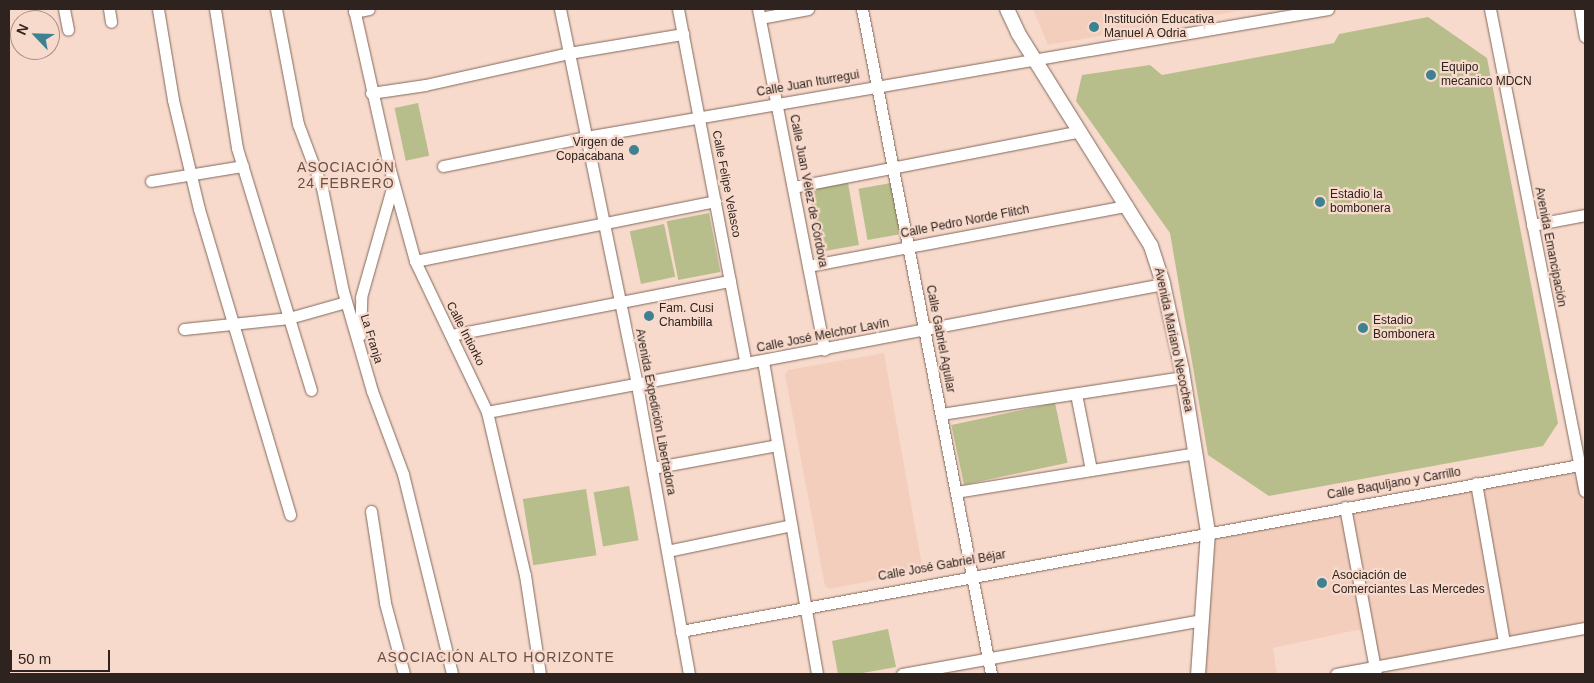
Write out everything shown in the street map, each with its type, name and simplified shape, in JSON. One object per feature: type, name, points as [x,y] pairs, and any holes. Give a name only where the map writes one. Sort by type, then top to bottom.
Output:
[{"type":"street","points":[[64,9],[68,30]]},
{"type":"street","points":[[109,9],[111,22]]},
{"type":"street","points":[[158,9],[174,100],[191,176],[290,515]]},
{"type":"street","points":[[215,9],[226,90],[243,166],[311,390]]},
{"type":"street","name":"La Franja","points":[[276,9],[287,78],[306,152],[322,188],[346,302],[359,341],[372,391],[403,474],[452,674]]},
{"type":"street","points":[[354,10],[369,9]]},
{"type":"street","name":"Avenida Expedición Libertadora","points":[[560,9],[637,384],[689,674]]},
{"type":"street","name":"Calle Felipe Velasco","points":[[678,9],[746,364]]},
{"type":"street","points":[[759,13],[808,9]]},
{"type":"street","name":"Calle Gabriel Aguilar","points":[[862,9],[991,674]]},
{"type":"street","name":"Avenida Mariano Necochea","points":[[1007,9],[1035,60],[1152,246],[1163,284],[1183,378],[1208,532],[1198,674]]},
{"type":"street","name":"Calle Juan Iturregui","points":[[443,166],[586,137],[777,103],[1328,9]]},
{"type":"street","name":"Avenida Emancipación","points":[[1490,9],[1532,226],[1583,464],[1585,491]]},
{"type":"street","points":[[1580,9],[1585,37]]},
{"type":"street","name":"Calle Intiorko","points":[[354,10],[371,93],[393,184],[415,261],[487,412],[525,576],[540,674]]},
{"type":"street","name":"Calle Juan Vélez de Córdova","points":[[759,13],[824,350]]},
{"type":"street","points":[[371,93],[425,86],[569,53],[683,34]]},
{"type":"street","points":[[793,187],[1080,131]]},
{"type":"street","points":[[151,181],[191,176],[243,166]]},
{"type":"street","points":[[359,341],[360,297],[393,184]]},
{"type":"street","points":[[415,261],[715,201]]},
{"type":"street","name":"Calle Pedro Norde Flitch","points":[[808,266],[1126,206]]},
{"type":"street","points":[[1532,226],[1585,216]]},
{"type":"street","points":[[451,335],[730,281]]},
{"type":"street","name":"Calle José Melchor Lavín","points":[[487,412],[925,331],[1163,284]]},
{"type":"street","points":[[184,329],[234,326],[289,318],[346,302]]},
{"type":"street","points":[[763,361],[817,674]]},
{"type":"street","points":[[941,414],[1183,378]]},
{"type":"street","points":[[1076,394],[1091,470]]},
{"type":"street","points":[[652,468],[778,445]]},
{"type":"street","points":[[956,492],[1196,453]]},
{"type":"street","name":"Calle Baquíjano y Carrillo","points":[[1208,532],[1583,464]]},
{"type":"street","points":[[1476,483],[1504,642]]},
{"type":"street","points":[[1345,507],[1376,670]]},
{"type":"street","points":[[371,511],[385,603],[404,674]]},
{"type":"street","points":[[667,551],[791,525]]},
{"type":"street","name":"Calle José Gabriel Béjar","points":[[681,631],[805,605],[1208,532]]},
{"type":"street","points":[[902,674],[1202,620]]},
{"type":"street","points":[[1336,674],[1376,670],[1504,642],[1585,628]]},
{"type":"shaded area","name":"Institución Educativa Manuel A Odria","points":[[1033,9],[1249,9],[1048,45]]},
{"type":"shaded area","points":[[884,353],[923,571],[829,589],[825,586],[785,375],[788,370]]},
{"type":"shaded area","points":[[1579,472],[1585,511],[1585,625],[1379,661],[1373,632],[1357,630],[1273,648],[1277,674],[1202,674],[1213,540],[1398,501]]},
{"type":"green space","name":"Estadio Bombonera","points":[[1428,17],[1487,58],[1558,423],[1543,446],[1269,496],[1208,455],[1170,233],[1076,101],[1082,75],[1150,65],[1162,75],[1334,43],[1339,34]]},
{"type":"green space","points":[[418,103],[429,156],[406,161],[395,108]]},
{"type":"green space","points":[[848,183],[859,245],[820,252],[809,190]]},
{"type":"green space","points":[[891,183],[900,234],[868,240],[859,189]]},
{"type":"green space","points":[[709,213],[720,272],[678,280],[667,221]]},
{"type":"green space","points":[[664,224],[675,277],[641,284],[630,231]]},
{"type":"green space","points":[[1055,403],[1068,463],[964,485],[951,425]]},
{"type":"green space","points":[[629,486],[639,540],[603,546],[594,492]]},
{"type":"green space","points":[[586,489],[596,555],[533,565],[523,499]]},
{"type":"green space","points":[[888,629],[896,667],[857,674],[838,674],[832,641]]},
{"type":"place","name":"Institución Educativa Manuel A Odria","points":[[1094,27]]},
{"type":"place","name":"Equipo mecanico MDCN","points":[[1431,75]]},
{"type":"place","name":"Virgen de Copacabana","points":[[634,150]]},
{"type":"place","name":"Estadio la bombonera","points":[[1320,202]]},
{"type":"place","name":"Fam. Cusi Chambilla","points":[[649,316]]},
{"type":"place","name":"Estadio Bombonera","points":[[1363,328]]},
{"type":"place","name":"Asociación de Comerciantes Las Mercedes","points":[[1322,583]]},
{"type":"district","name":"ASOCIACIÓN 24 FEBRERO","points":[[346,176]]},
{"type":"district","name":"ASOCIACIÓN ALTO HORIZONTE","points":[[496,657]]}]
